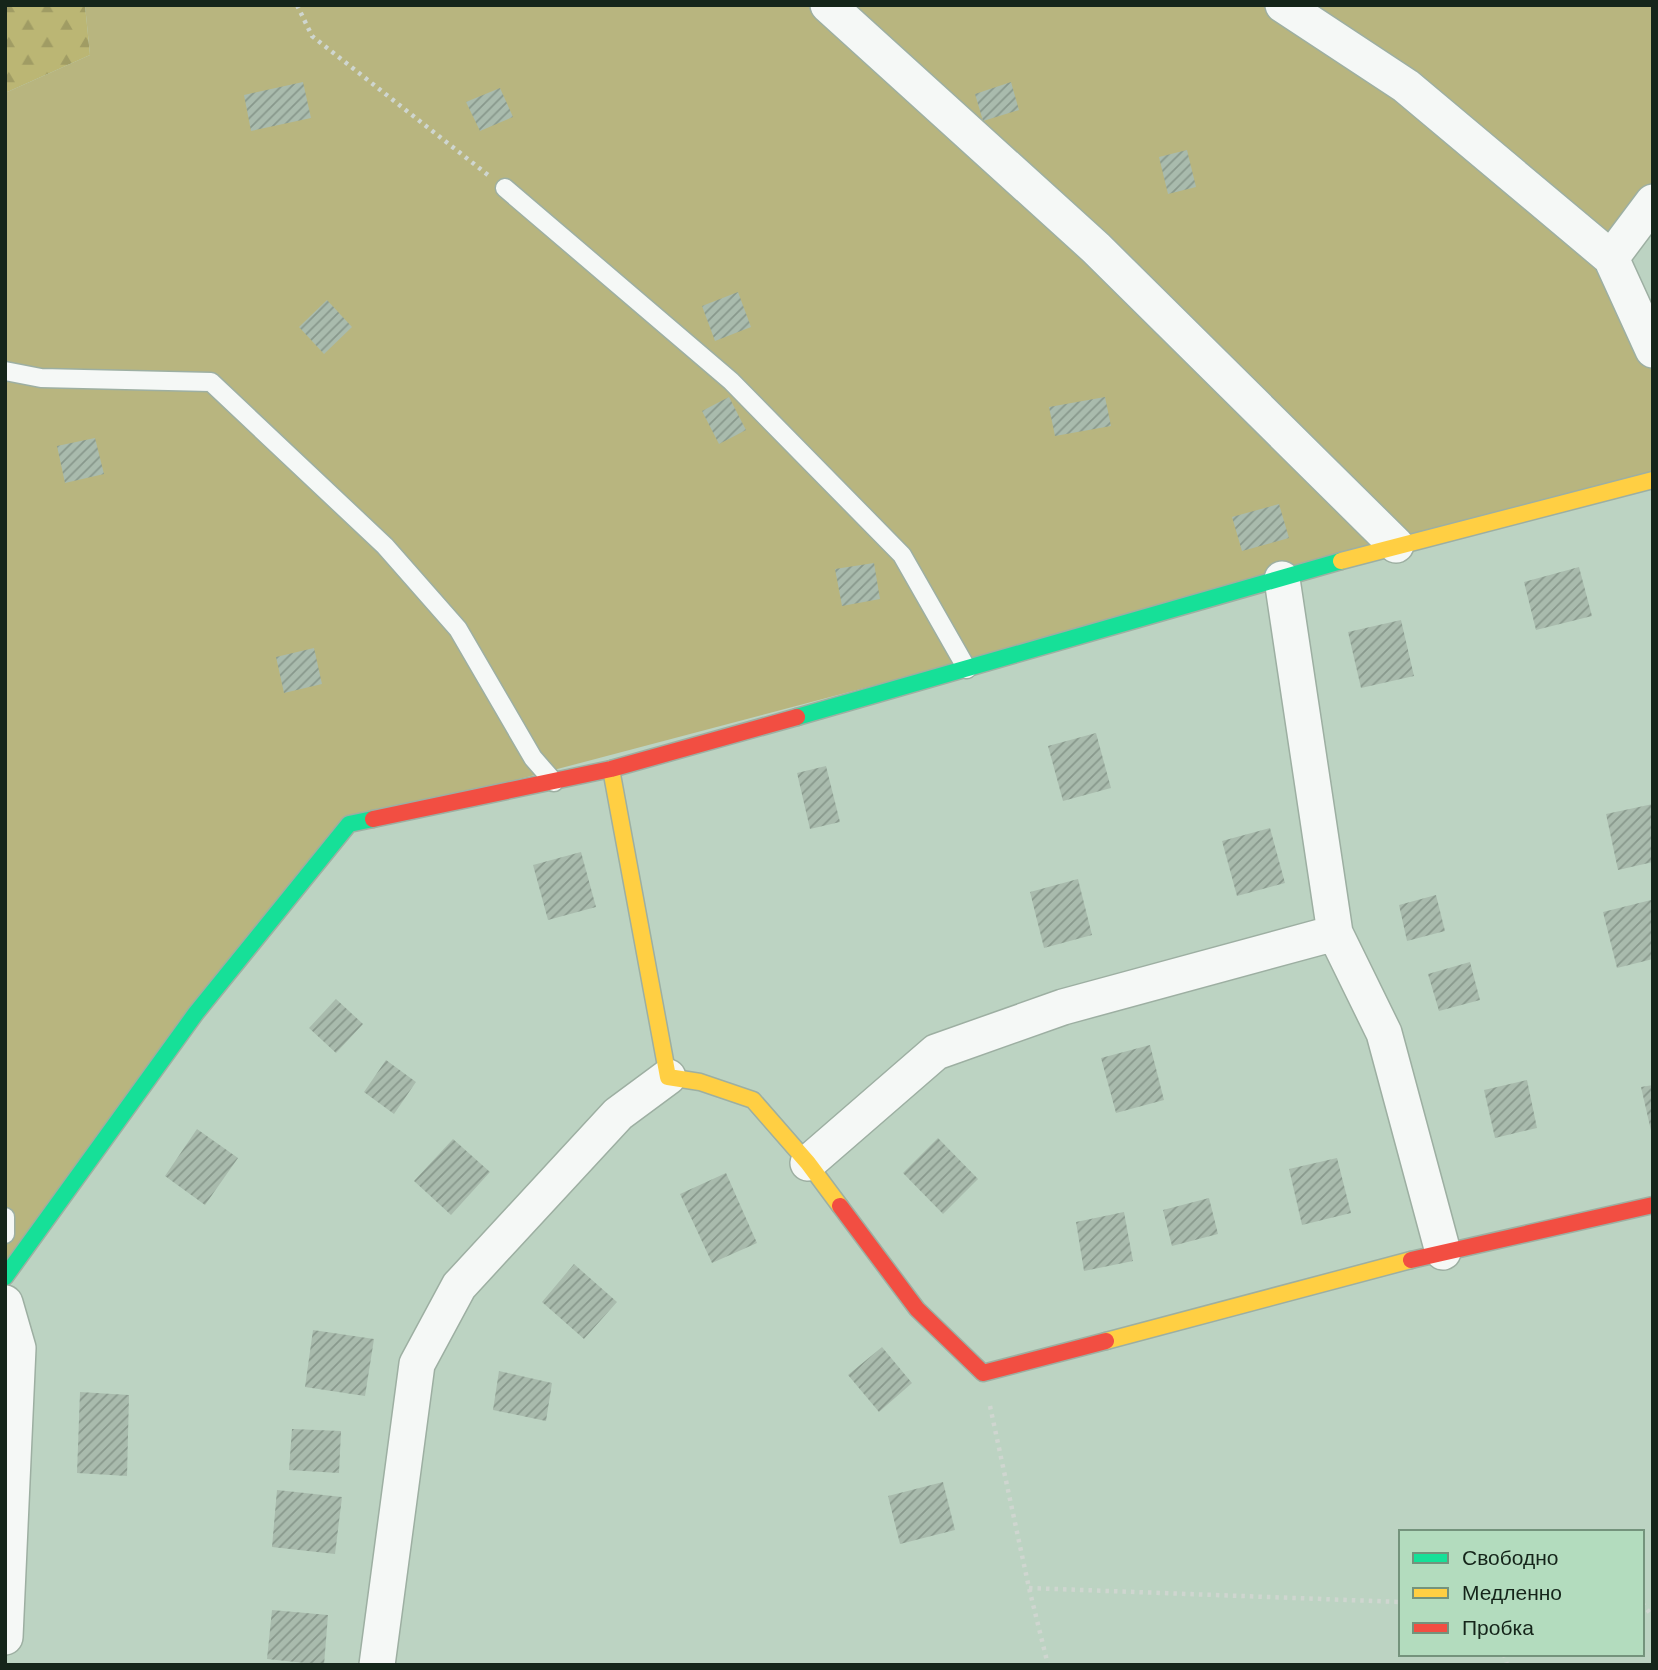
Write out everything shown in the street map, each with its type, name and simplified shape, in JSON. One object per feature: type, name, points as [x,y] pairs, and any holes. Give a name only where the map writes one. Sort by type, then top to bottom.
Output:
[{"type":"street","points":[[828,5],[1096,248],[1396,545]]},
{"type":"street","points":[[1283,5],[1406,86],[1611,258],[1653,350]]},
{"type":"street","points":[[1611,258],[1653,202]]},
{"type":"street","points":[[5,1278],[196,1013],[349,824],[611,769],[1396,545],[1653,480]]},
{"type":"street","points":[[1282,579],[1335,933],[1384,1033],[1443,1252]]},
{"type":"street","points":[[611,769],[668,1077]]},
{"type":"street","points":[[808,1163],[936,1052],[1063,1007],[1335,933]]},
{"type":"street","points":[[377,1665],[417,1364],[459,1286],[618,1114],[668,1077],[700,1082],[753,1100],[808,1163],[916,1309],[983,1373],[1443,1252],[1653,1205]]},
{"type":"street","points":[[5,1303],[18,1348],[5,1637]]},
{"type":"lane","points":[[505,188],[731,381],[902,555],[967,669]]},
{"type":"lane","points":[[5,371],[41,378],[211,383],[385,546],[458,629],[533,758],[554,782]]},
{"type":"lane","points":[[5,1217],[5,1234]]},
{"type":"path","points":[[297,5],[312,36],[505,188]]},
{"type":"path","points":[[983,1373],[1048,1665]]},
{"type":"path","points":[[1029,1588],[1399,1602]]},
{"type":"green space","points":[[5,5],[85,5],[90,55],[5,93]]},
{"type":"shaded area","points":[[85,5],[1653,5],[1653,212],[1612,258],[1653,350],[1653,480],[349,824],[5,1277],[5,93],[90,55]]},
{"type":"building","points":[[303,82],[311,118],[251,131],[244,95]]},
{"type":"building","points":[[1011,82],[1019,110],[983,121],[975,94]]},
{"type":"building","points":[[500,88],[513,117],[480,131],[466,102]]},
{"type":"building","points":[[1187,150],[1196,187],[1168,194],[1159,157]]},
{"type":"building","points":[[738,292],[751,327],[715,341],[702,306]]},
{"type":"building","points":[[327,300],[352,327],[324,354],[299,327]]},
{"type":"building","points":[[729,397],[746,430],[719,444],[702,411]]},
{"type":"building","points":[[1105,397],[1111,426],[1055,436],[1049,407]]},
{"type":"building","points":[[95,438],[104,474],[65,483],[57,446]]},
{"type":"building","points":[[1279,504],[1289,538],[1242,551],[1232,517]]},
{"type":"building","points":[[874,563],[880,599],[842,606],[835,569]]},
{"type":"building","points":[[1579,567],[1592,616],[1536,630],[1524,582]]},
{"type":"building","points":[[1401,620],[1414,676],[1361,688],[1348,632]]},
{"type":"building","points":[[314,648],[322,684],[284,693],[276,657]]},
{"type":"building","points":[[1096,733],[1111,788],[1063,801],[1048,746]]},
{"type":"building","points":[[826,766],[840,822],[810,829],[797,773]]},
{"type":"building","points":[[1653,804],[1653,862],[1618,870],[1606,814]]},
{"type":"building","points":[[1270,828],[1285,883],[1237,896],[1222,841]]},
{"type":"building","points":[[581,852],[596,907],[548,920],[533,865]]},
{"type":"building","points":[[1078,879],[1092,935],[1044,948],[1030,892]]},
{"type":"building","points":[[1436,895],[1445,931],[1407,941],[1399,905]]},
{"type":"building","points":[[1651,900],[1653,959],[1617,968],[1603,912]]},
{"type":"building","points":[[1470,962],[1480,1000],[1439,1011],[1428,974]]},
{"type":"building","points":[[336,999],[363,1024],[336,1053],[309,1028]]},
{"type":"building","points":[[1150,1045],[1164,1100],[1116,1113],[1101,1058]]},
{"type":"building","points":[[386,1060],[416,1082],[394,1114],[364,1092]]},
{"type":"building","points":[[1527,1080],[1537,1128],[1495,1138],[1484,1090]]},
{"type":"building","points":[[1653,1085],[1653,1135],[1652,1135],[1641,1087]]},
{"type":"building","points":[[197,1129],[238,1158],[205,1205],[165,1176]]},
{"type":"building","points":[[938,1138],[978,1179],[943,1214],[903,1173]]},
{"type":"building","points":[[453,1139],[490,1172],[451,1215],[414,1181]]},
{"type":"building","points":[[1337,1158],[1351,1213],[1302,1225],[1289,1169]]},
{"type":"building","points":[[726,1173],[757,1243],[712,1263],[680,1194]]},
{"type":"building","points":[[1209,1198],[1218,1234],[1172,1246],[1163,1210]]},
{"type":"building","points":[[1124,1212],[1133,1261],[1084,1271],[1076,1222]]},
{"type":"building","points":[[574,1264],[617,1302],[584,1339],[542,1302]]},
{"type":"building","points":[[313,1330],[374,1339],[365,1396],[305,1387]]},
{"type":"building","points":[[882,1347],[912,1383],[879,1412],[848,1375]]},
{"type":"building","points":[[499,1371],[552,1383],[546,1421],[493,1410]]},
{"type":"building","points":[[80,1392],[129,1395],[127,1476],[77,1473]]},
{"type":"building","points":[[292,1429],[341,1431],[339,1473],[289,1470]]},
{"type":"building","points":[[943,1482],[955,1530],[900,1544],[888,1496]]},
{"type":"building","points":[[277,1490],[342,1497],[335,1554],[272,1547]]},
{"type":"building","points":[[272,1610],[328,1615],[324,1665],[267,1659]]},
{"type":"traffic: fast","points":[[797,717],[1341,561]]},
{"type":"traffic: fast","points":[[5,1277],[196,1013],[349,824],[373,819]]},
{"type":"traffic: slow","points":[[1341,561],[1653,480]]},
{"type":"traffic: slow","points":[[611,769],[668,1077],[700,1082],[753,1100],[808,1163],[840,1206]]},
{"type":"traffic: slow","points":[[1106,1341],[1411,1260]]},
{"type":"traffic: jam","points":[[373,819],[611,769],[797,717]]},
{"type":"traffic: jam","points":[[1411,1260],[1653,1205]]},
{"type":"traffic: jam","points":[[840,1206],[917,1309],[983,1373],[1106,1341]]}]
